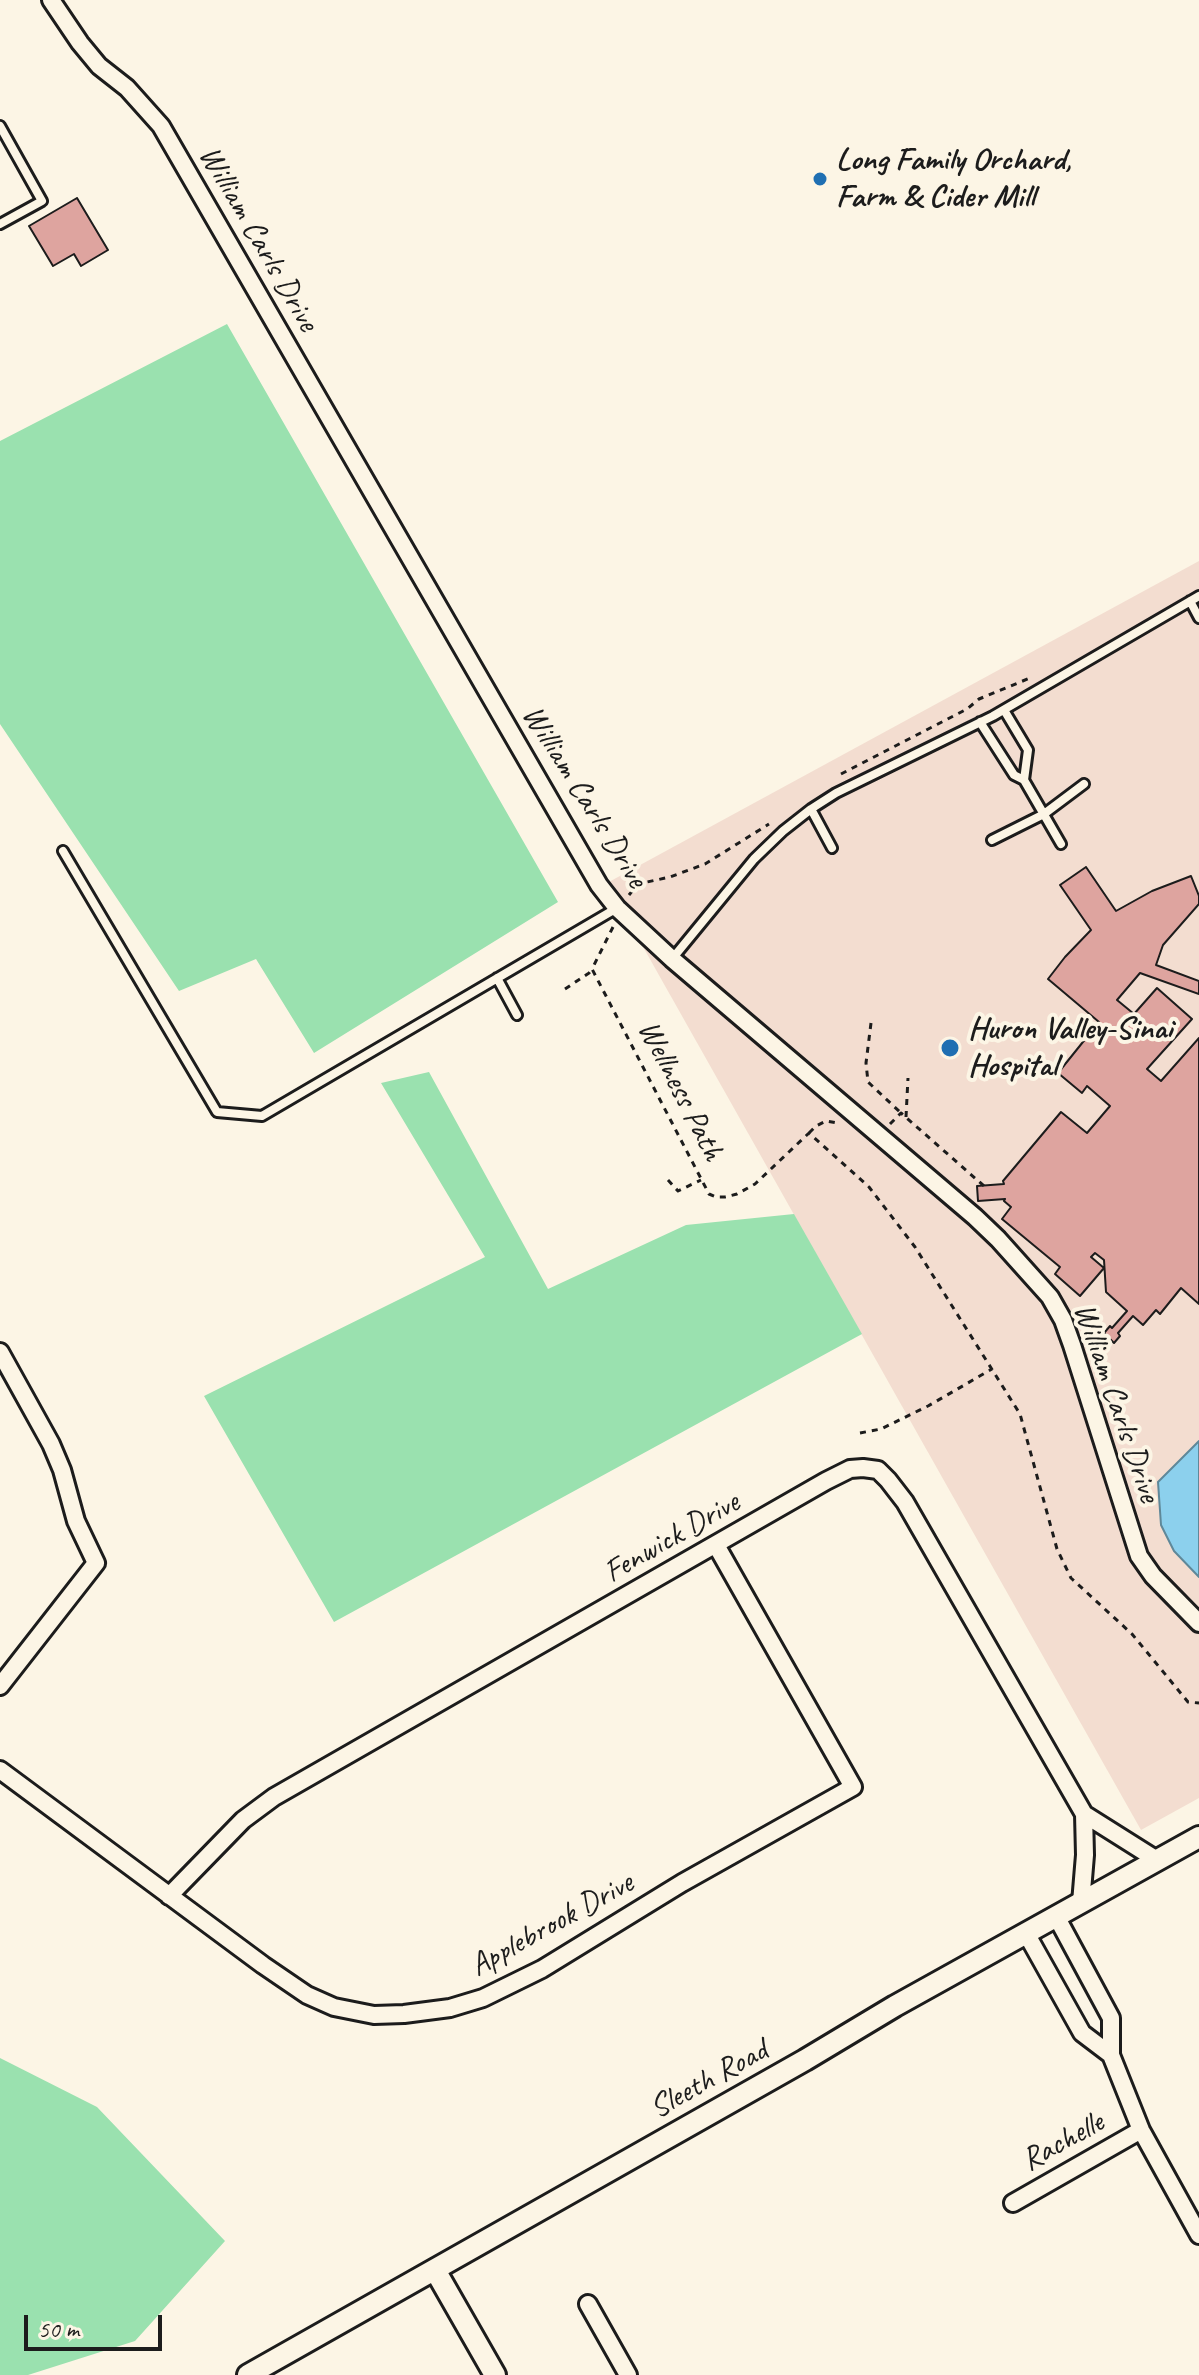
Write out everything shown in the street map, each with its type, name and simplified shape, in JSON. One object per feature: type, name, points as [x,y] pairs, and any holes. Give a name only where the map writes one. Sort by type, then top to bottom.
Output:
[{"type":"street","name":"William Carls Drive","points":[[51,0],[99,66],[127,88],[161,126],[599,885],[619,909],[672,959],[975,1217],[1050,1297],[1072,1345],[1139,1556],[1153,1576],[1199,1623]]},
{"type":"street","points":[[0,1352],[51,1444],[62,1470],[76,1521],[96,1563],[0,1686]]},
{"type":"street","name":"Fenwick Drive","points":[[169,1896],[243,1820],[274,1797],[850,1469],[878,1470],[905,1502],[1084,1814],[1157,1860]]},
{"type":"street","name":"Applebrook Drive","points":[[0,1770],[307,1995],[334,2007],[374,2015],[450,2008],[483,1998],[542,1969],[682,1883],[853,1787],[716,1545]]},
{"type":"street","name":"Fenwick Drive","points":[[1081,1903],[1084,1814]]},
{"type":"street","name":"Sleeth Road","points":[[248,2375],[1199,1837]]},
{"type":"street","points":[[1056,1916],[1111,2018],[1111,2055],[1141,2130],[1199,2235]]},
{"type":"street","points":[[1026,1933],[1082,2033],[1111,2055]]},
{"type":"street","name":"Rachelle","points":[[1013,2203],[1141,2130]]},
{"type":"street","points":[[435,2270],[495,2375]]},
{"type":"street","points":[[588,2304],[628,2375]]},
{"type":"lane","points":[[0,126],[42,201],[0,224]]},
{"type":"lane","points":[[672,959],[754,859],[811,809],[836,793],[1004,710],[1199,596]]},
{"type":"lane","points":[[1190,601],[1199,618]]},
{"type":"lane","points":[[1004,710],[1028,750],[1024,780]]},
{"type":"lane","points":[[980,722],[1014,775],[1024,780],[1061,844]]},
{"type":"lane","points":[[992,840],[1044,814],[1084,784]]},
{"type":"lane","points":[[811,809],[832,848]]},
{"type":"lane","points":[[63,851],[217,1112],[262,1116],[619,909]]},
{"type":"lane","points":[[497,978],[517,1015]]},
{"type":"path","points":[[831,781],[967,709],[979,699],[1035,675]]},
{"type":"path","points":[[565,989],[592,969],[619,909],[633,888],[705,864],[770,824]]},
{"type":"path","name":"Wellness Path","points":[[592,969],[709,1194],[716,1197],[737,1194],[755,1184],[809,1133],[869,1187],[915,1247],[1020,1414],[1057,1549],[1071,1578],[1132,1634],[1188,1702],[1199,1703]]},
{"type":"path","points":[[871,1023],[866,1063],[868,1082],[901,1113]]},
{"type":"path","points":[[906,1117],[908,1078]]},
{"type":"path","points":[[668,1180],[678,1191],[701,1180]]},
{"type":"path","points":[[860,1433],[881,1429],[992,1369]]},
{"type":"shaded area","name":"Huron Valley-Sinai Hospital","points":[[1199,561],[1199,1798],[1141,1830],[607,883]]},
{"type":"green space","points":[[227,324],[558,902],[314,1053],[256,959],[179,991],[0,724],[0,441]]},
{"type":"green space","points":[[429,1072],[548,1289],[686,1225],[794,1214],[862,1334],[334,1622],[204,1396],[485,1257],[381,1083]]},
{"type":"green space","points":[[0,2058],[97,2107],[225,2241],[135,2341],[28,2375],[0,2375]]},
{"type":"water","points":[[1199,1441],[1199,1577],[1174,1551],[1161,1525],[1158,1482]]},
{"type":"building","points":[[77,198],[108,250],[81,266],[74,254],[53,266],[29,226]]},
{"type":"building","points":[[1086,867],[1116,911],[1152,891],[1191,876],[1199,896],[1199,904],[1163,945],[1156,965],[1199,981],[1199,994],[1140,973],[1117,1000],[1134,1014],[1157,988],[1192,1019],[1147,1069],[1161,1081],[1199,1038],[1199,1304],[1181,1288],[1160,1314],[1156,1310],[1143,1325],[1133,1316],[1118,1333],[1120,1336],[1114,1343],[1104,1333],[1127,1311],[1106,1292],[1104,1260],[1095,1253],[1091,1257],[1104,1268],[1080,1296],[1055,1274],[1060,1267],[1002,1219],[1011,1207],[1005,1199],[978,1201],[977,1186],[1004,1184],[1003,1181],[1061,1112],[1087,1133],[1110,1106],[1087,1086],[1082,1093],[1058,1073],[1099,1022],[1048,979],[1091,930],[1060,885]]},
{"type":"place","name":"Long Family Orchard, Farm & Cider Mill","points":[[820,179]]},
{"type":"place","name":"Huron Valley-Sinai Hospital","points":[[950,1048]]}]
